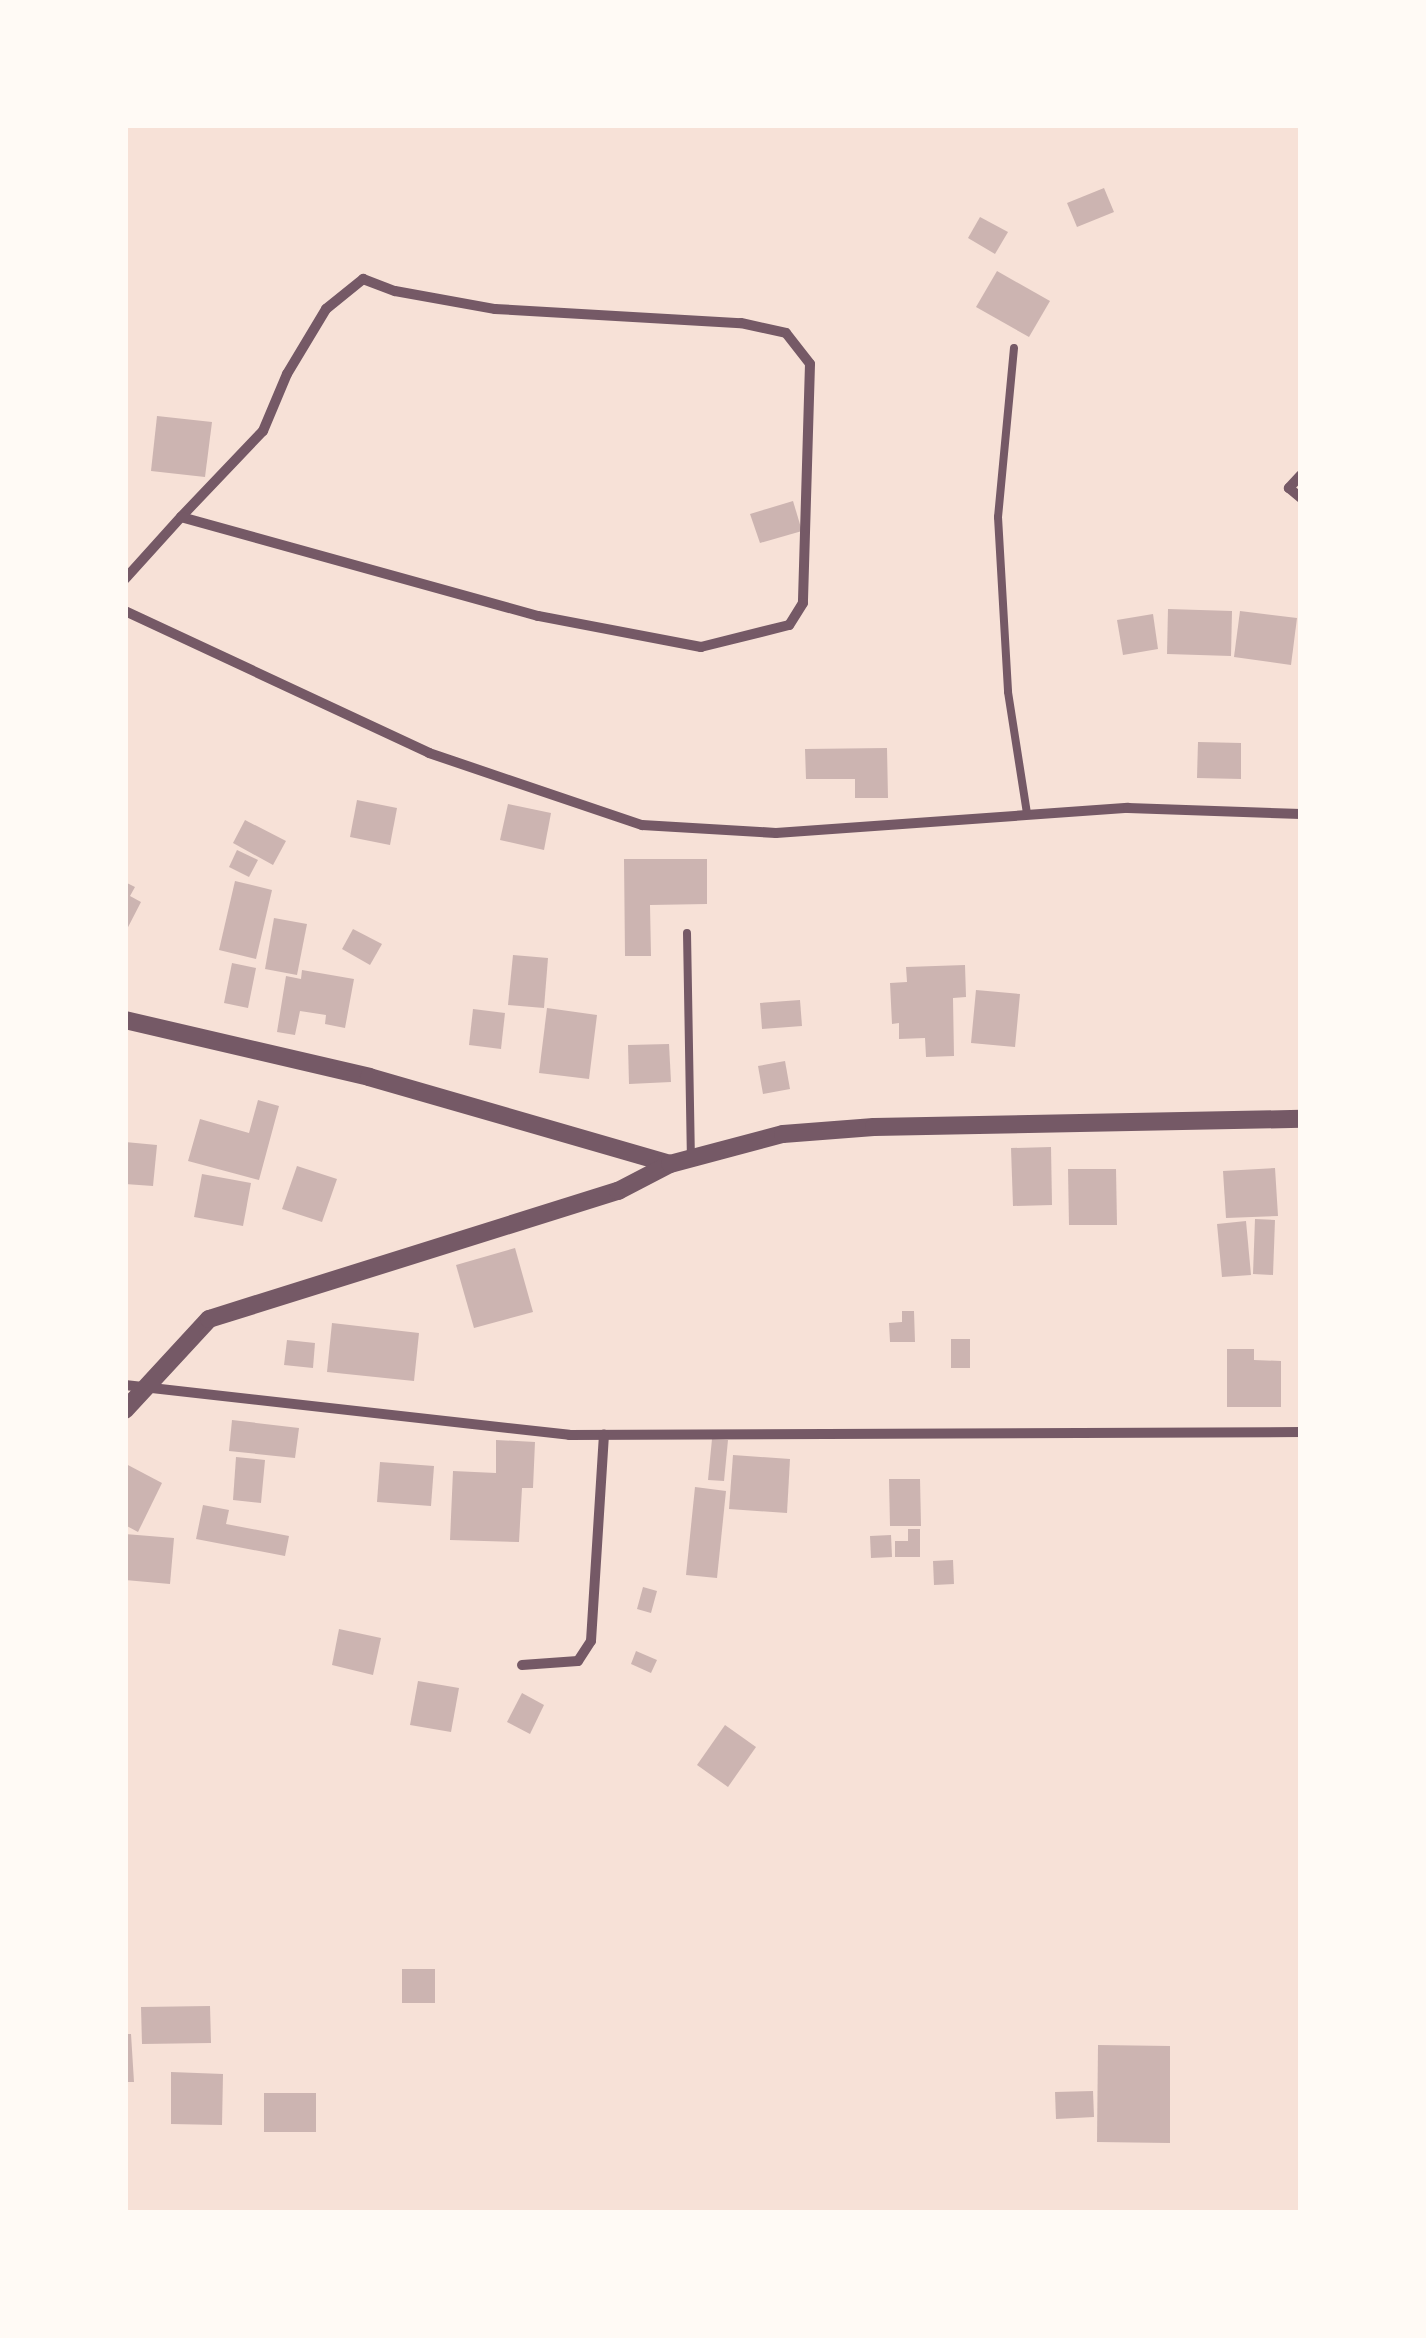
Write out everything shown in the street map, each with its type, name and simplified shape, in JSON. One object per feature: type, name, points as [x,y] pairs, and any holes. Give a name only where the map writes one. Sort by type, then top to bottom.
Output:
[{"type":"street","points":[[125,580],[181,517],[263,431],[288,374],[326,309],[363,280],[395,291],[495,309],[741,323],[786,333],[810,364],[803,603],[789,625],[702,647],[538,616],[181,517]]},
{"type":"street","points":[[1301,475],[1288,488],[1301,498]]},
{"type":"street","points":[[125,612],[429,753],[642,825],[776,833],[1128,808],[1301,814]]},
{"type":"street","points":[[125,1020],[369,1077],[670,1164]]},
{"type":"street","points":[[125,1410],[134,1387],[209,1319],[618,1191],[670,1164],[783,1134],[874,1128],[1301,1120]]},
{"type":"street","points":[[134,1387],[569,1435],[1301,1432]]},
{"type":"street","points":[[522,1665],[578,1661],[591,1640],[604,1434]]},
{"type":"lane","points":[[1014,348],[998,517],[1008,692],[1027,814]]},
{"type":"lane","points":[[687,933],[690,1160]]},
{"type":"building","points":[[1104,188],[1114,212],[1077,227],[1067,203]]},
{"type":"building","points":[[980,217],[1008,232],[995,254],[968,238]]},
{"type":"building","points":[[997,271],[1050,301],[1029,337],[976,307]]},
{"type":"building","points":[[157,416],[212,422],[205,477],[151,471]]},
{"type":"building","points":[[793,501],[802,531],[760,543],[750,514]]},
{"type":"building","points":[[1168,609],[1232,611],[1231,656],[1167,654]]},
{"type":"building","points":[[1240,611],[1297,618],[1291,665],[1234,657]]},
{"type":"building","points":[[1153,614],[1158,649],[1123,655],[1117,620]]},
{"type":"building","points":[[1198,742],[1241,743],[1241,779],[1197,778]]},
{"type":"building","points":[[887,748],[888,798],[855,798],[855,779],[806,779],[805,749]]},
{"type":"building","points":[[357,800],[397,808],[390,845],[350,837]]},
{"type":"building","points":[[508,804],[551,813],[544,850],[500,840]]},
{"type":"building","points":[[245,820],[286,841],[273,865],[233,843]]},
{"type":"building","points":[[237,850],[258,860],[249,877],[229,867]]},
{"type":"building","points":[[624,859],[707,859],[707,904],[650,905],[651,956],[625,956]]},
{"type":"building","points":[[235,881],[272,890],[256,959],[219,950]]},
{"type":"building","points":[[125,882],[135,887],[130,896],[141,902],[125,933]]},
{"type":"building","points":[[274,918],[307,924],[297,975],[265,969]]},
{"type":"building","points":[[353,929],[382,944],[370,965],[342,949]]},
{"type":"building","points":[[513,955],[548,958],[544,1008],[508,1005]]},
{"type":"building","points":[[232,963],[256,968],[248,1008],[224,1003]]},
{"type":"building","points":[[965,965],[966,997],[953,998],[954,1056],[926,1057],[925,1038],[899,1039],[899,1023],[892,1024],[890,983],[907,982],[906,967]]},
{"type":"building","points":[[302,970],[354,979],[345,1028],[325,1024],[326,1015],[300,1011],[295,1035],[277,1032],[286,976],[301,979]]},
{"type":"building","points":[[976,990],[1020,994],[1015,1047],[971,1043]]},
{"type":"building","points":[[800,1000],[802,1026],[762,1029],[760,1003]]},
{"type":"building","points":[[547,1008],[597,1015],[589,1079],[539,1073]]},
{"type":"building","points":[[473,1009],[505,1013],[501,1049],[469,1045]]},
{"type":"building","points":[[669,1044],[671,1082],[629,1084],[628,1045]]},
{"type":"building","points":[[785,1061],[790,1089],[763,1094],[758,1066]]},
{"type":"building","points":[[258,1100],[279,1106],[259,1180],[188,1161],[200,1119],[249,1133]]},
{"type":"building","points":[[125,1142],[157,1145],[153,1186],[125,1184]]},
{"type":"building","points":[[1051,1147],[1052,1205],[1013,1206],[1011,1148]]},
{"type":"building","points":[[297,1166],[337,1179],[322,1222],[282,1209]]},
{"type":"building","points":[[1275,1168],[1278,1216],[1226,1218],[1223,1171]]},
{"type":"building","points":[[1068,1169],[1116,1169],[1117,1225],[1069,1225]]},
{"type":"building","points":[[202,1174],[251,1183],[243,1226],[194,1217]]},
{"type":"building","points":[[1255,1219],[1275,1220],[1273,1275],[1253,1274]]},
{"type":"building","points":[[1246,1221],[1251,1275],[1222,1277],[1217,1224]]},
{"type":"building","points":[[515,1248],[533,1312],[474,1328],[456,1265]]},
{"type":"building","points":[[902,1311],[914,1311],[915,1342],[890,1342],[889,1323],[902,1322]]},
{"type":"building","points":[[332,1323],[419,1333],[414,1381],[327,1372]]},
{"type":"building","points":[[951,1339],[970,1339],[970,1368],[951,1368]]},
{"type":"building","points":[[287,1340],[315,1343],[313,1368],[284,1365]]},
{"type":"building","points":[[1227,1349],[1254,1349],[1254,1360],[1281,1361],[1281,1407],[1227,1407]]},
{"type":"building","points":[[232,1420],[299,1428],[295,1458],[229,1451]]},
{"type":"building","points":[[712,1439],[728,1440],[724,1481],[708,1480]]},
{"type":"building","points":[[496,1440],[535,1442],[533,1488],[522,1488],[519,1542],[450,1540],[453,1471],[496,1473]]},
{"type":"building","points":[[733,1455],[790,1459],[787,1513],[729,1509]]},
{"type":"building","points":[[236,1457],[265,1460],[261,1503],[233,1500]]},
{"type":"building","points":[[380,1462],[434,1466],[431,1506],[377,1502]]},
{"type":"building","points":[[126,1464],[162,1483],[138,1532],[125,1525]]},
{"type":"building","points":[[889,1479],[920,1479],[921,1526],[890,1526]]},
{"type":"building","points":[[695,1487],[726,1491],[717,1578],[686,1575]]},
{"type":"building","points":[[203,1505],[229,1510],[226,1524],[289,1536],[285,1556],[196,1539]]},
{"type":"building","points":[[908,1529],[920,1529],[920,1557],[895,1557],[895,1541],[908,1541]]},
{"type":"building","points":[[125,1534],[174,1538],[170,1584],[125,1580]]},
{"type":"building","points":[[891,1535],[892,1557],[871,1558],[870,1536]]},
{"type":"building","points":[[953,1560],[954,1584],[934,1585],[933,1561]]},
{"type":"building","points":[[643,1587],[657,1591],[651,1613],[637,1609]]},
{"type":"building","points":[[339,1629],[381,1638],[373,1675],[332,1665]]},
{"type":"building","points":[[636,1651],[657,1660],[651,1673],[631,1664]]},
{"type":"building","points":[[418,1681],[459,1688],[451,1732],[410,1725]]},
{"type":"building","points":[[522,1693],[544,1705],[530,1734],[507,1722]]},
{"type":"building","points":[[725,1725],[756,1747],[728,1787],[697,1765]]},
{"type":"building","points":[[402,1969],[435,1969],[435,2003],[402,2003]]},
{"type":"building","points":[[210,2006],[211,2043],[142,2044],[141,2007]]},
{"type":"building","points":[[125,2034],[131,2034],[134,2082],[125,2082]]},
{"type":"building","points":[[1098,2045],[1170,2046],[1170,2143],[1097,2142]]},
{"type":"building","points":[[171,2072],[223,2074],[222,2125],[171,2124]]},
{"type":"building","points":[[1093,2091],[1094,2117],[1056,2119],[1055,2092]]},
{"type":"building","points":[[264,2093],[316,2093],[316,2132],[264,2132]]}]
